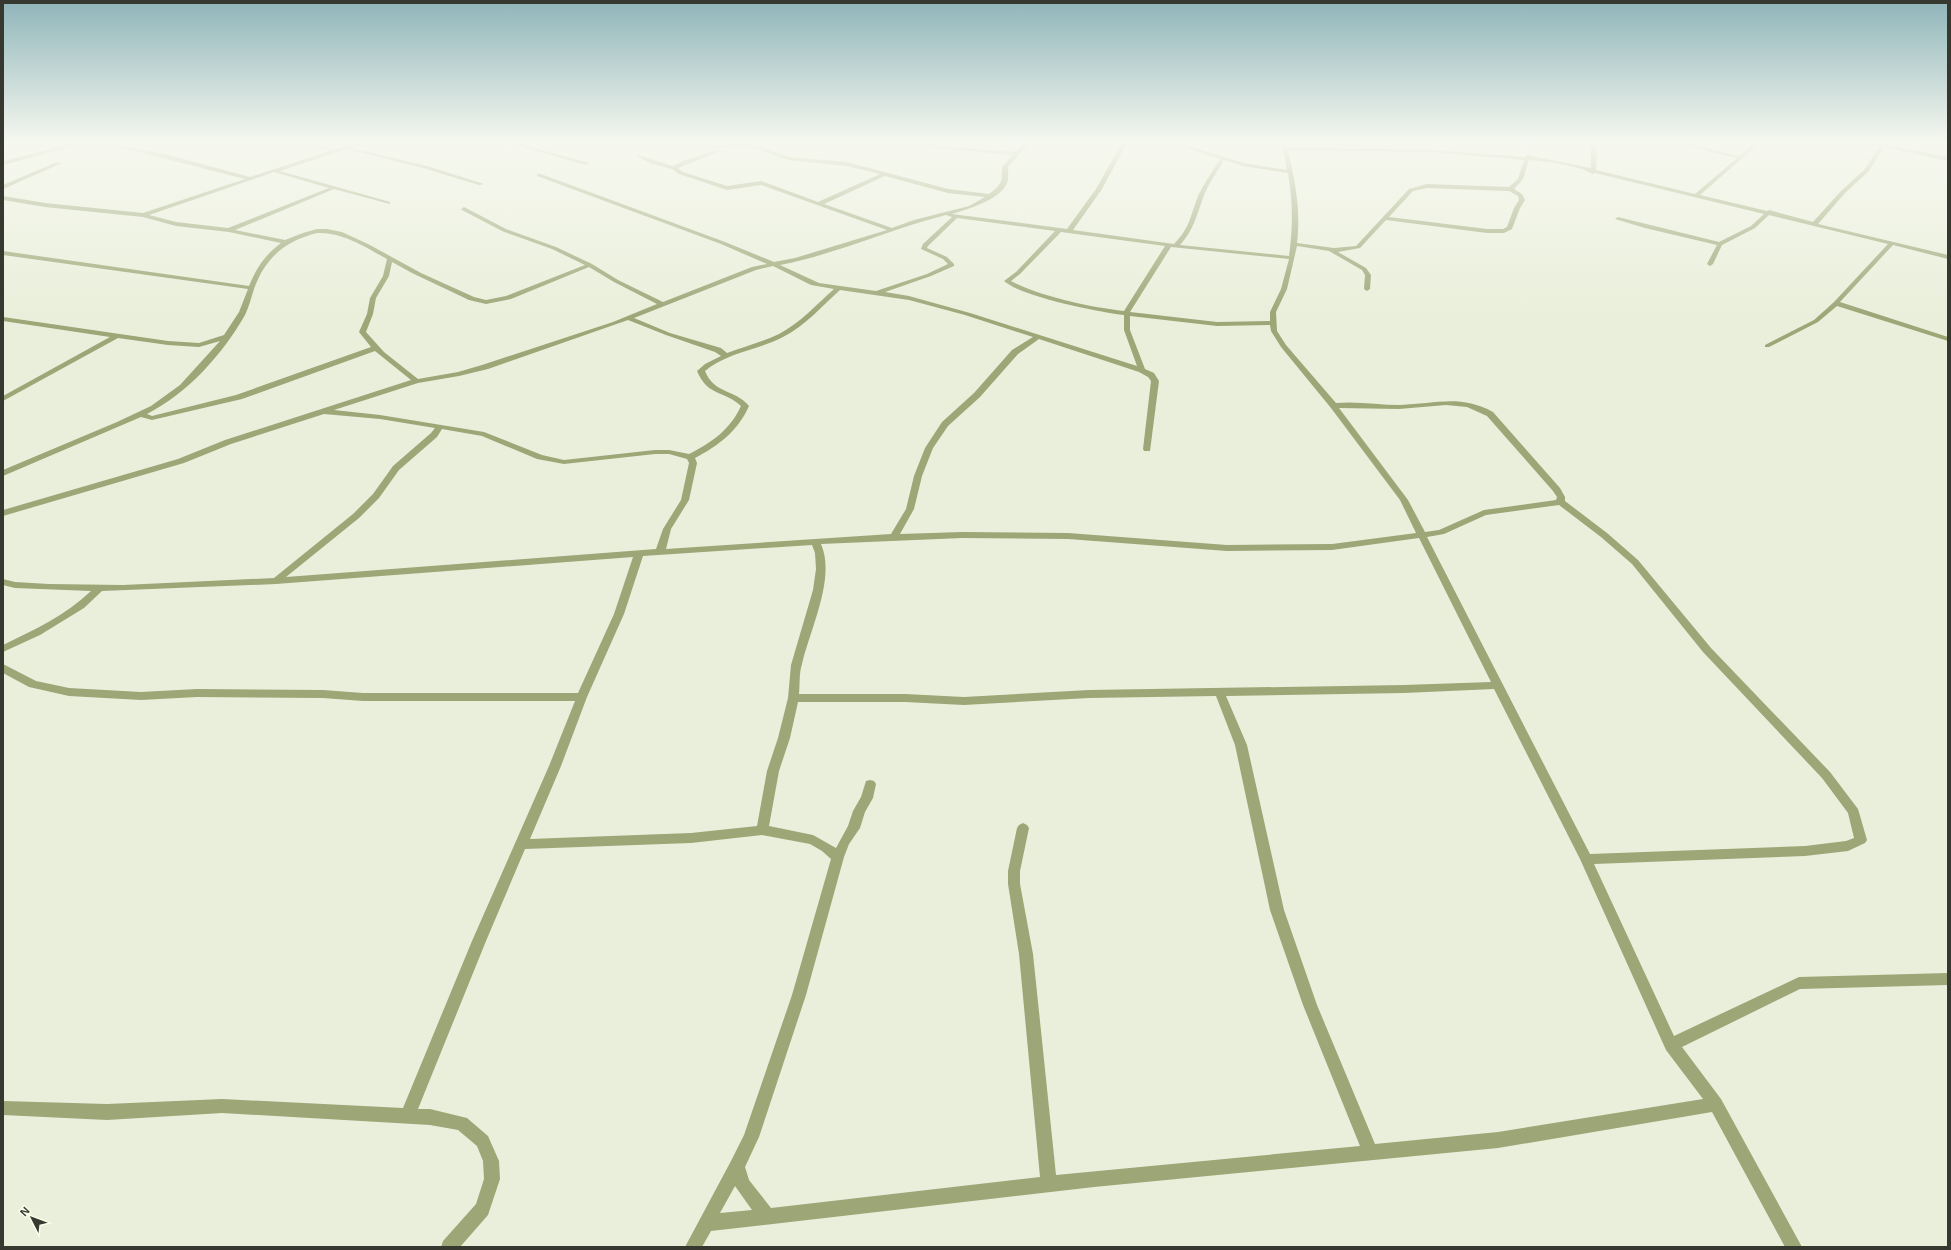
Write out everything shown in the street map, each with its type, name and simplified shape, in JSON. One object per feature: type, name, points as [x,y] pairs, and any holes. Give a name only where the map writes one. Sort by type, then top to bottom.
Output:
[{"type":"street","points":[[11,199],[45,205],[143,215],[176,224],[229,230],[284,242]]},
{"type":"street","points":[[143,215],[190,199]]},
{"type":"street","points":[[229,230],[305,199]]},
{"type":"street","points":[[375,199],[388,203]]},
{"type":"street","points":[[603,199],[703,236],[724,242],[783,268],[804,281],[839,288],[876,292],[951,309],[1142,370],[1151,375],[1155,381],[1147,448]]},
{"type":"street","points":[[805,199],[892,230]]},
{"type":"street","points":[[818,204],[828,199]]},
{"type":"street","points":[[3,513],[181,461],[228,442],[418,381],[459,374],[485,367],[629,318],[738,274],[771,264],[796,260],[916,221],[971,206],[986,199]]},
{"type":"street","points":[[1069,231],[1092,199]]},
{"type":"street","points":[[1142,370],[1127,330],[1127,312],[1172,246],[1186,235],[1191,226],[1200,199]]},
{"type":"street","points":[[1295,199],[1296,228],[1292,258],[1284,289],[1273,312],[1272,323],[1274,331],[1283,346],[1334,406],[1404,500],[1586,859],[1671,1045],[1716,1104],[1794,1247]]},
{"type":"street","points":[[1294,244],[1330,250],[1352,249],[1358,247],[1402,199]]},
{"type":"street","points":[[1384,218],[1487,231],[1504,231],[1510,228],[1516,208],[1522,199]]},
{"type":"street","points":[[1711,199],[1769,212],[1948,257]]},
{"type":"street","points":[[1815,224],[1837,199]]},
{"type":"street","points":[[464,209],[504,230],[554,248],[590,265],[616,281],[662,304]]},
{"type":"street","points":[[1710,264],[1720,244],[1753,227],[1769,212]]},
{"type":"street","points":[[941,214],[1172,246],[1292,258]]},
{"type":"street","points":[[876,292],[929,275],[952,264],[945,258],[924,249],[925,245],[956,216]]},
{"type":"street","points":[[1618,219],[1720,244]]},
{"type":"street","points":[[1060,230],[1018,273],[1007,281],[1022,288],[1096,310],[1127,312],[1217,324],[1272,323]]},
{"type":"street","points":[[3,473],[141,415],[181,390],[200,370],[240,316],[248,301],[251,288],[266,258],[273,250],[284,242],[318,231],[330,231],[354,239],[429,280],[477,300],[487,302],[516,294],[590,265]]},
{"type":"street","points":[[1767,346],[1816,321],[1836,303],[1892,243]]},
{"type":"street","points":[[1330,250],[1364,269],[1368,275],[1367,289]]},
{"type":"street","points":[[3,253],[251,288]]},
{"type":"street","points":[[390,259],[386,276],[373,298],[370,314],[362,332],[381,354],[398,368],[418,381]]},
{"type":"street","points":[[322,412],[380,417],[484,434],[540,457],[564,462],[654,452],[668,452],[690,457],[711,446],[726,434],[742,414],[745,406],[741,402],[709,387],[701,371],[705,366],[764,344],[798,327],[816,308],[839,288]]},
{"type":"street","points":[[1836,303],[1948,339]]},
{"type":"street","points":[[629,318],[668,334],[718,350],[727,357]]},
{"type":"street","points":[[3,319],[115,337],[199,345],[219,340],[225,336]]},
{"type":"street","points":[[3,327],[15,321]]},
{"type":"street","points":[[894,537],[910,509],[918,476],[929,448],[945,424],[982,390],[1015,352],[1039,336]]},
{"type":"street","points":[[3,400],[115,337]]},
{"type":"street","points":[[199,345],[213,352]]},
{"type":"street","points":[[141,415],[152,418],[239,397],[376,348]]},
{"type":"street","points":[[1122,364],[1138,360]]},
{"type":"street","points":[[1334,406],[1363,405],[1401,407],[1451,402],[1468,404],[1481,408],[1490,414],[1557,490],[1561,497],[1560,502]]},
{"type":"street","points":[[276,581],[342,525],[356,516],[376,496],[396,468],[416,449],[434,435],[440,426]]},
{"type":"street","points":[[660,552],[667,529],[685,500],[693,463],[690,457]]},
{"type":"street","points":[[3,582],[36,587],[99,588],[276,581],[639,553],[894,537],[962,535],[1068,536],[1172,545],[1266,548],[1332,547],[1441,532],[1484,514],[1551,505],[1560,502]]},
{"type":"street","points":[[1560,502],[1604,535],[1635,562],[1707,650],[1826,775],[1854,812],[1861,840],[1848,846],[1805,851],[1586,859]]},
{"type":"street","points":[[762,830],[773,771],[784,738],[793,698],[796,664],[818,590],[821,569],[820,553],[815,542]]},
{"type":"street","points":[[407,1116],[479,941],[556,766],[582,697],[619,614],[639,553]]},
{"type":"street","points":[[3,649],[36,633],[81,606],[99,588]]},
{"type":"street","points":[[3,668],[33,684],[69,692],[141,696],[204,693],[323,694],[371,697],[582,697]]},
{"type":"street","points":[[793,698],[905,698],[964,701],[1089,694],[1404,689],[1497,685]]},
{"type":"street","points":[[1219,692],[1241,745],[1277,910],[1310,1005],[1370,1152]]},
{"type":"street","points":[[693,1247],[737,1167],[751,1137],[799,996],[838,857],[844,842],[854,828],[859,811],[867,798],[870,784]]},
{"type":"street","points":[[1023,828],[1014,871],[1014,884],[1026,954],[1049,1184]]},
{"type":"street","points":[[521,844],[691,838],[762,830],[813,840],[826,847],[838,857]]},
{"type":"street","points":[[1671,1045],[1799,983],[1948,979]]},
{"type":"street","points":[[707,1222],[1049,1184],[1498,1140],[1716,1104]]},
{"type":"street","points":[[3,1108],[107,1112],[222,1106],[430,1117],[462,1123],[483,1141],[491,1161],[492,1179],[482,1209],[449,1247]]},
{"type":"street","points":[[737,1167],[743,1185],[766,1216]]}]
